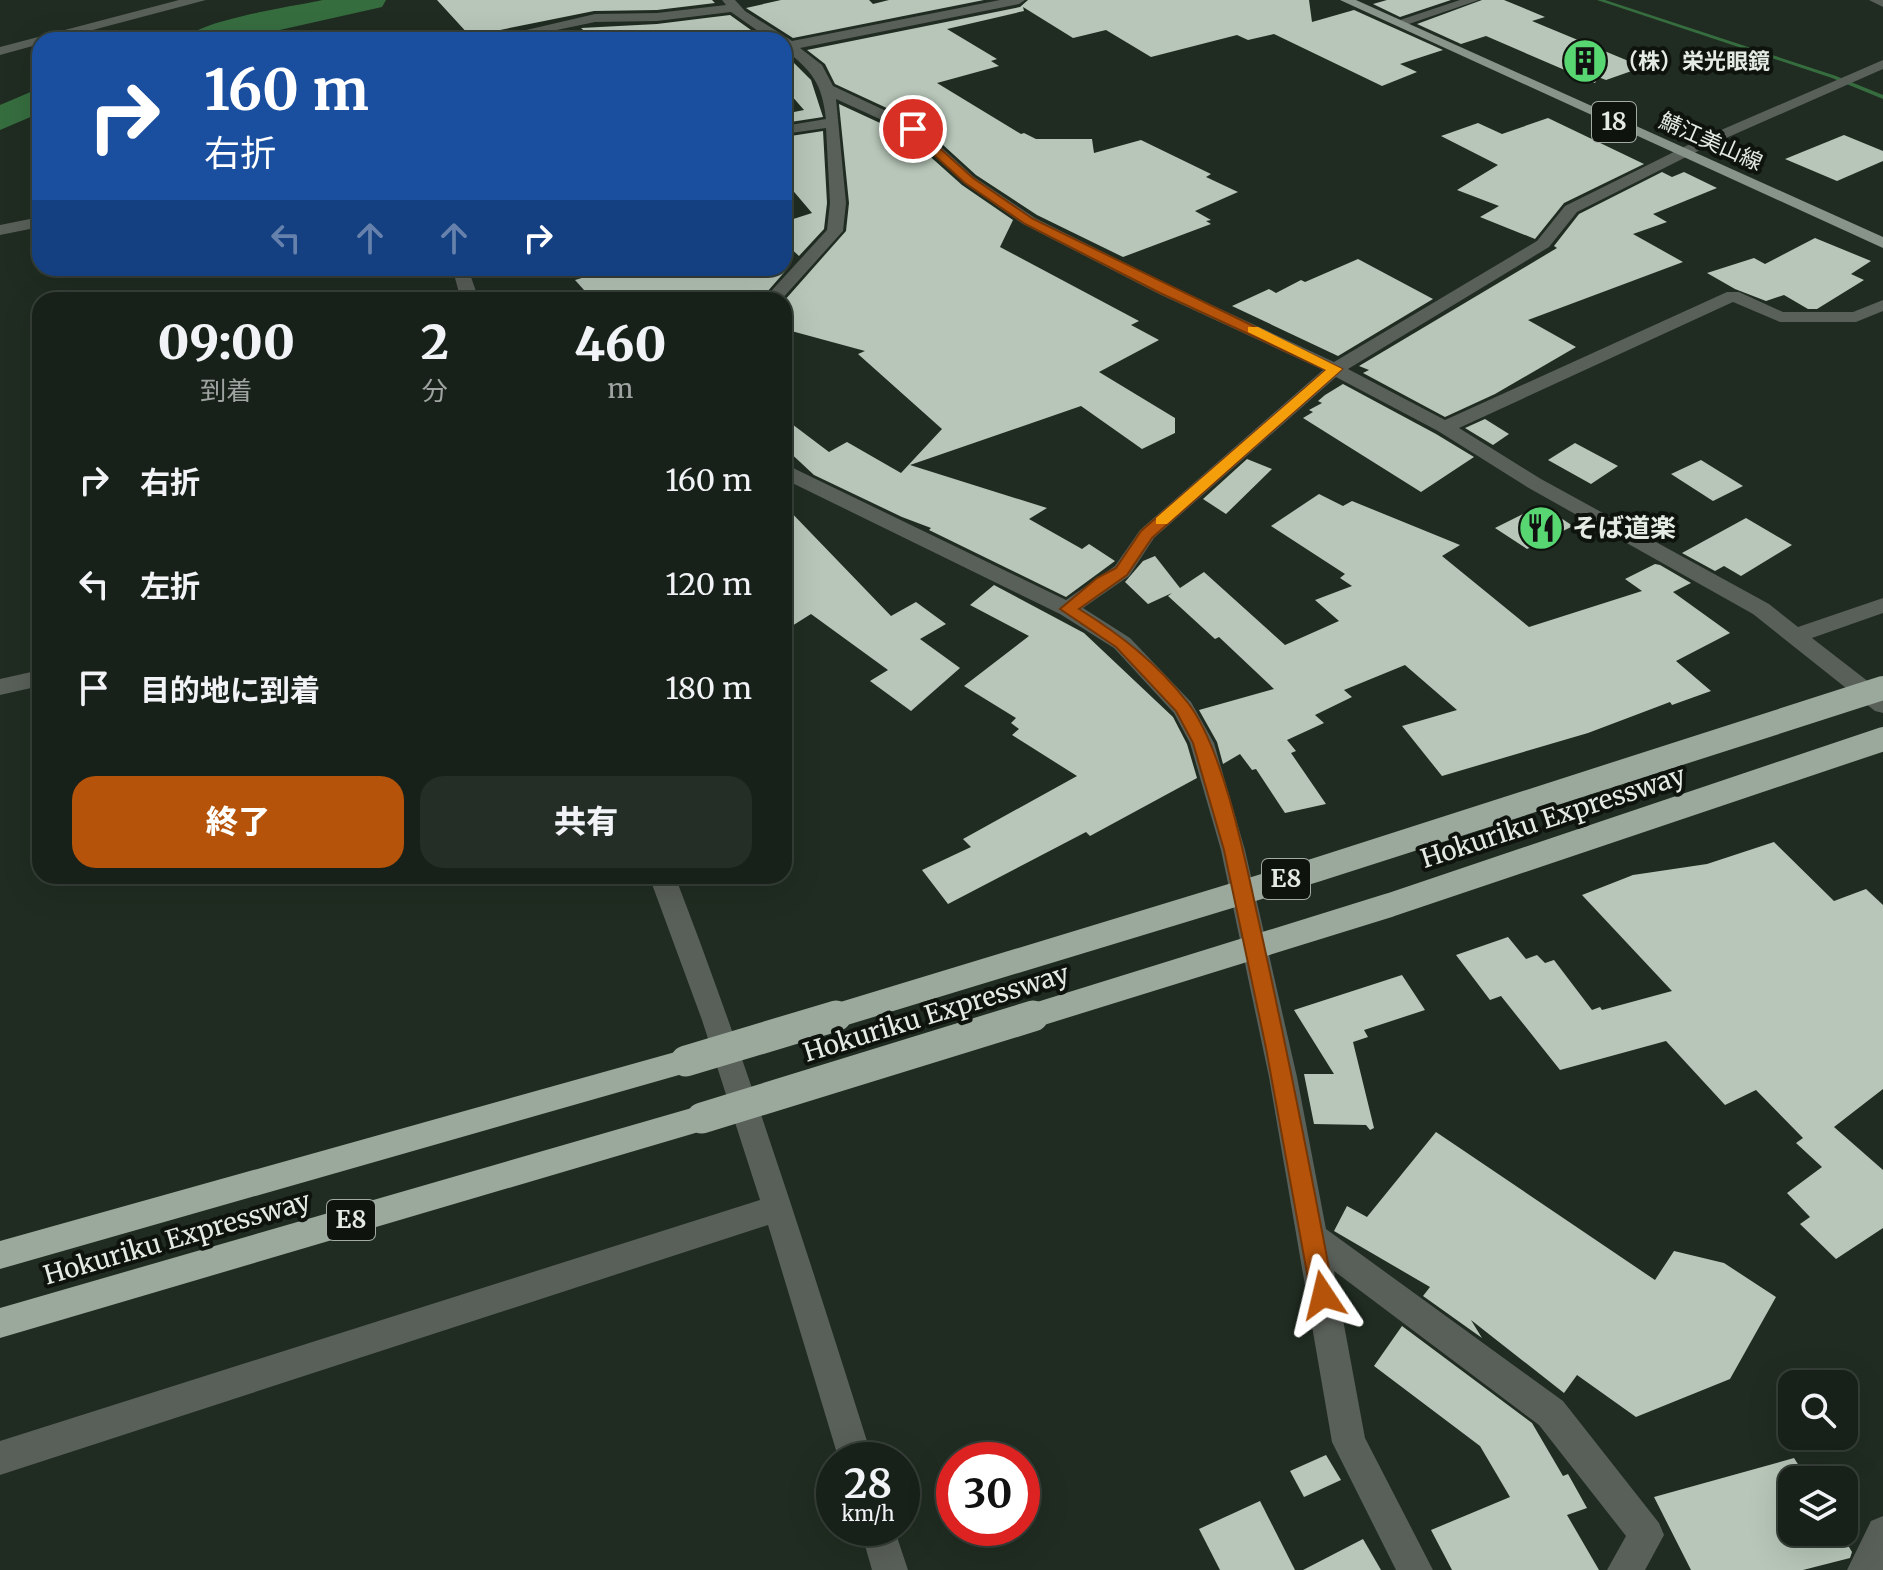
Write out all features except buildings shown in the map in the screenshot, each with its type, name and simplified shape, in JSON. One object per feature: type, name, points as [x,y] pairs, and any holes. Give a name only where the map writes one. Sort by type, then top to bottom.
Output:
[{"type":"highway","name":"Hokuriku Expressway","points":[[0,1255],[686,1061],[1301,875],[1883,688]]},
{"type":"highway","name":"Hokuriku Expressway","points":[[0,1323],[702,1118],[1390,905],[1883,739]]},
{"type":"main road","name":"鯖江美山線","points":[[1346,0],[1883,243]]},
{"type":"street","points":[[69,32],[156,8],[200,0]]},
{"type":"street","points":[[792,38],[1019,0]]},
{"type":"street","points":[[1398,23],[1473,0]]},
{"type":"street","points":[[1875,0],[1883,3]]},
{"type":"street","points":[[528,32],[595,18],[657,17],[731,4],[771,32]]},
{"type":"street","points":[[562,25],[570,32]]},
{"type":"street","points":[[0,51],[32,42]]},
{"type":"street","points":[[779,292],[835,231],[838,203],[831,123],[833,115],[827,89],[817,68],[792,48]]},
{"type":"street","points":[[792,62],[805,59]]},
{"type":"street","points":[[1068,609],[1122,571],[1147,534],[1335,369],[1543,244],[1571,209],[1802,97],[1883,64]]},
{"type":"street","points":[[827,89],[913,129],[969,180],[1029,221],[1165,290],[1335,369],[1445,427],[1534,483],[1761,609],[1883,705]]},
{"type":"street","points":[[792,129],[831,123]]},
{"type":"street","points":[[0,230],[32,224]]},
{"type":"street","points":[[1445,427],[1733,296],[1780,317],[1856,317],[1883,305]]},
{"type":"street","points":[[792,475],[1068,609],[1122,643],[1183,708],[1202,743],[1233,850],[1283,1077],[1349,1442],[1415,1570]]},
{"type":"street","points":[[1794,636],[1883,605]]},
{"type":"street","points":[[0,687],[32,680]]},
{"type":"street","points":[[665,884],[698,968],[778,1208],[850,1442]]},
{"type":"street","points":[[0,1458],[778,1208]]},
{"type":"street","points":[[1312,1237],[1551,1413],[1647,1535],[1625,1570]]},
{"type":"street","points":[[1865,1570],[1883,1533]]},
{"type":"street","points":[[883,1546],[890,1570]]},
{"type":"waterway","points":[[225,32],[370,0]]},
{"type":"waterway","points":[[1600,0],[1834,77],[1883,97]]},
{"type":"waterway","points":[[0,119],[32,103]]},
{"type":"slow traffic","points":[[1162,521],[1335,369],[1253,330]]},
{"type":"place","name":"（株）栄光眼鏡","points":[[1585,61]]},
{"type":"place","name":"そば道楽","points":[[1541,528]]},
{"type":"route","points":[[913,129],[969,180],[1029,221],[1165,290],[1335,369],[1147,534],[1122,571],[1068,609],[1122,643],[1183,708],[1202,743],[1233,850],[1277,1048],[1323,1295]]}]
